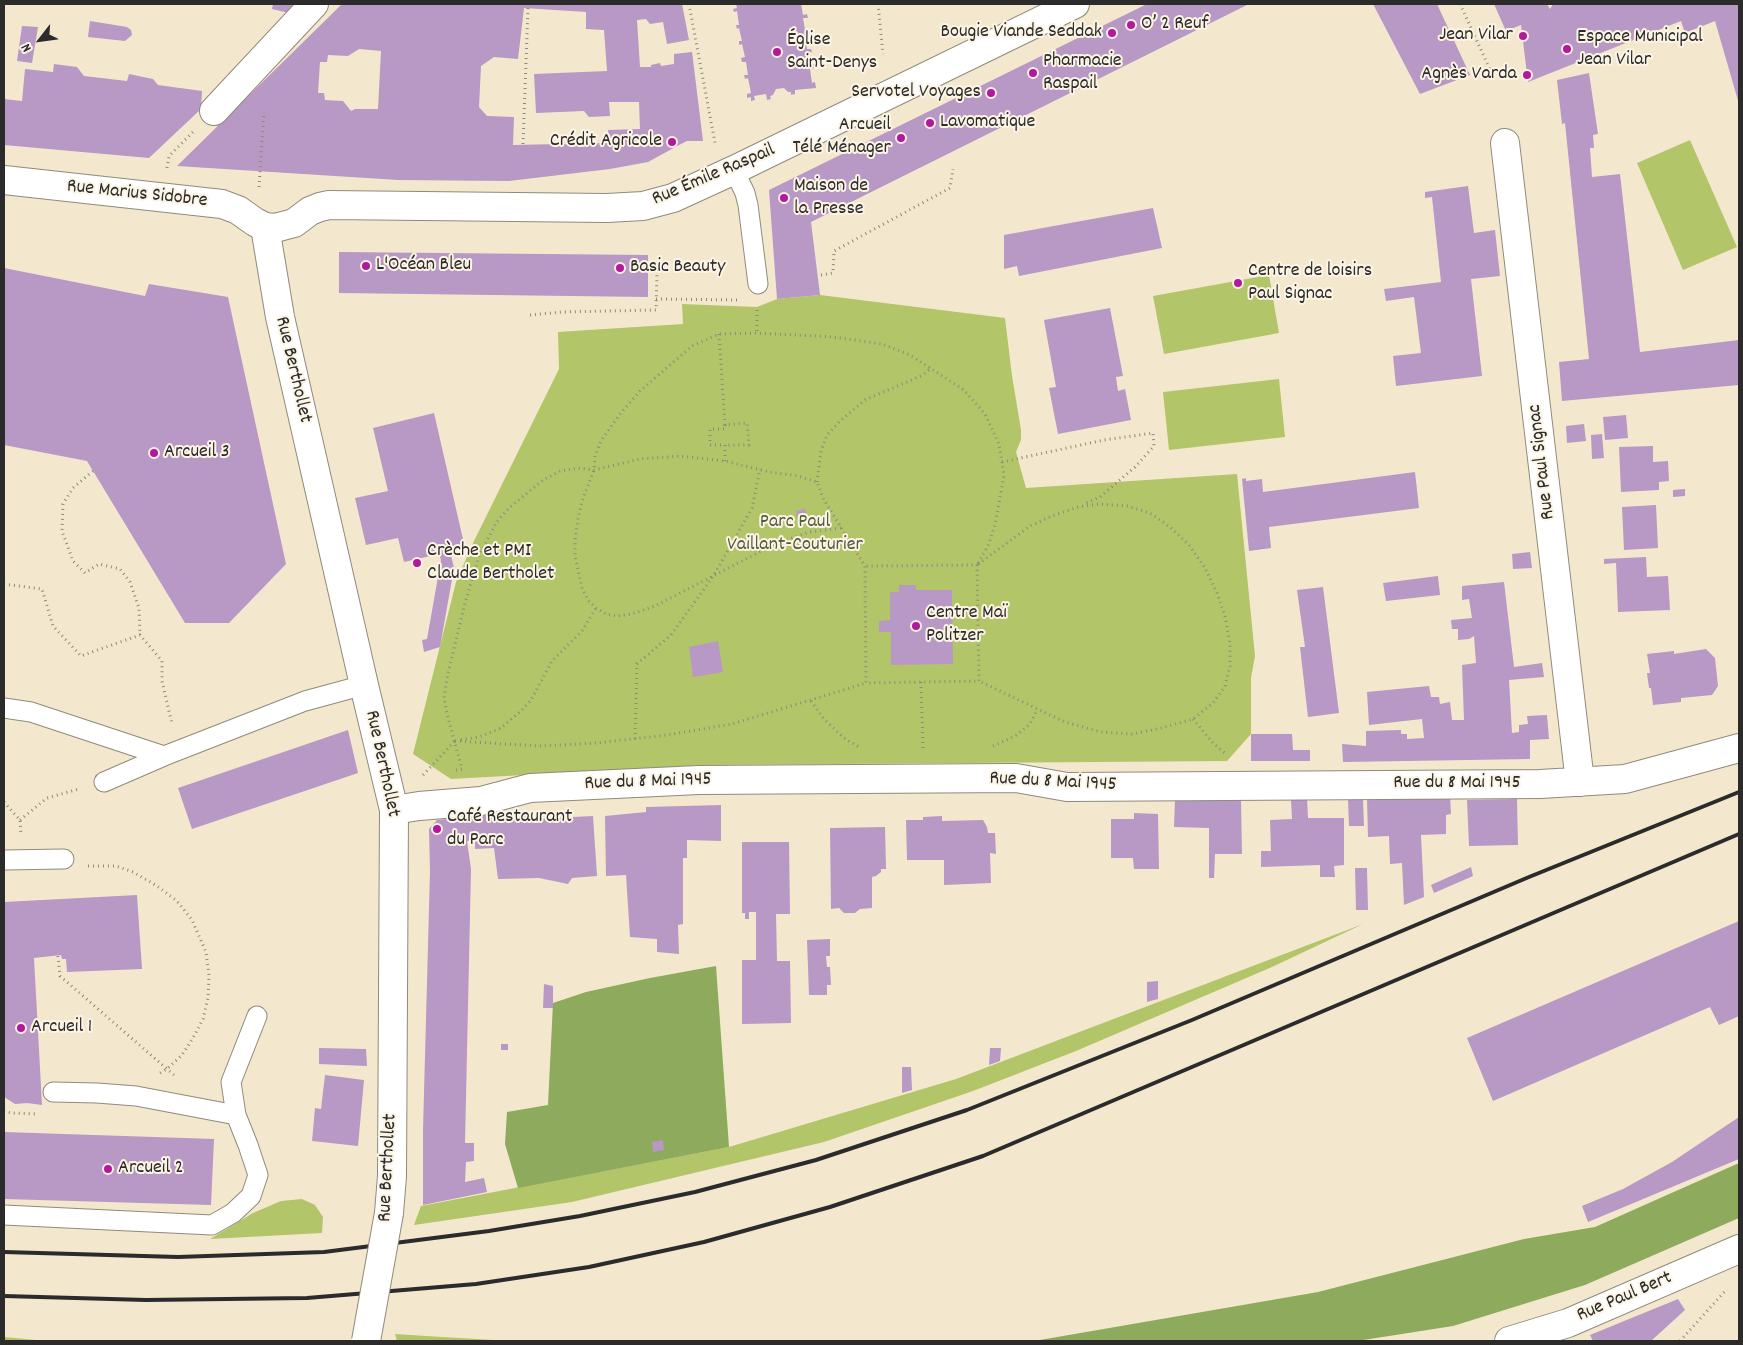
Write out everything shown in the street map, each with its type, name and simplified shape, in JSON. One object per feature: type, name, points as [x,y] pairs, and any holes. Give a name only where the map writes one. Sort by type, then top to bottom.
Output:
[{"type":"street","points":[[214,111],[314,4]]},
{"type":"street","name":"Rue Émile Raspail","points":[[265,226],[275,228],[286,226],[294,223],[310,211],[329,205],[632,208],[657,204],[734,170],[1075,4]]},
{"type":"street","name":"Rue Paul Signac","points":[[1505,142],[1580,782]]},
{"type":"street","name":"Rue Marius Sidobre","points":[[4,180],[222,204],[238,210],[255,222],[265,226]]},
{"type":"street","name":"Rue Berthollet","points":[[265,226],[280,317],[394,810],[392,1176],[389,1213],[366,1341]]},
{"type":"street","name":"Rue du 8 Mai 1945","points":[[394,810],[481,801],[530,788],[700,780],[1016,778],[1067,787],[1540,784],[1625,779],[1739,748]]},
{"type":"street","name":"Rue Paul Bert","points":[[1509,1341],[1568,1323],[1739,1249]]},
{"type":"lane","points":[[734,170],[748,205],[758,284]]},
{"type":"lane","points":[[104,782],[172,753],[306,701],[364,684]]},
{"type":"lane","points":[[4,708],[31,712],[172,753]]},
{"type":"lane","points":[[4,860],[64,859]]},
{"type":"lane","points":[[4,1216],[212,1225],[233,1213],[251,1196],[258,1175],[236,1115],[231,1082],[257,1016]]},
{"type":"lane","points":[[53,1092],[120,1095],[177,1103],[236,1115]]},
{"type":"path","points":[[689,4],[715,144]]},
{"type":"path","points":[[878,4],[883,54]]},
{"type":"path","points":[[1460,4],[1493,76]]},
{"type":"path","points":[[523,144],[528,8]]},
{"type":"path","points":[[259,193],[264,112]]},
{"type":"path","points":[[821,275],[833,273],[834,251],[950,188],[953,168]]},
{"type":"path","points":[[530,315],[562,312],[656,310],[657,273]]},
{"type":"path","points":[[656,299],[747,300]]},
{"type":"path","points":[[757,307],[757,334]]},
{"type":"path","points":[[719,334],[725,429],[710,429],[710,445],[748,445],[747,423],[725,425]]},
{"type":"path","points":[[841,528],[809,532],[773,545],[654,606],[632,614],[617,616],[606,614],[588,600],[582,588],[575,556],[574,540],[582,502],[594,470],[601,441],[620,414],[640,391],[692,346],[719,334],[834,338],[882,344],[910,355],[964,390],[985,414],[999,444],[1004,475],[995,525],[988,546],[977,565],[979,681]]},
{"type":"path","points":[[866,683],[865,566],[824,500],[816,482],[821,451],[827,435],[841,420],[865,400],[923,375],[931,368]]},
{"type":"path","points":[[865,566],[977,565],[1030,526],[1100,497],[1135,467],[1154,446],[1153,433],[1104,440],[1002,462]]},
{"type":"path","points":[[725,445],[725,461]]},
{"type":"path","points":[[448,773],[462,769],[444,698],[462,612],[479,556],[496,523],[542,480],[560,471],[578,468],[594,470],[640,458],[680,456],[725,461],[769,472],[798,476],[816,482]]},
{"type":"path","points":[[635,739],[637,664],[671,635],[714,575],[752,508],[760,469]]},
{"type":"path","points":[[93,471],[73,488],[63,504],[62,531],[73,561],[85,573],[98,564],[120,569],[130,582],[139,608],[140,635],[162,661],[162,681],[172,753]]},
{"type":"path","points":[[455,741],[540,746],[635,739],[732,724],[866,683],[979,681],[1036,710],[1065,722],[1101,732],[1133,734],[1192,719],[1213,703],[1225,686],[1230,666],[1230,644],[1225,616],[1205,568],[1189,545],[1170,527],[1150,513],[1127,506],[1098,504],[1078,507]]},
{"type":"path","points":[[4,584],[42,589],[53,626],[81,656],[140,635]]},
{"type":"path","points":[[419,780],[455,741],[479,737],[501,728],[521,711],[531,700],[552,661],[582,631],[596,608]]},
{"type":"path","points":[[921,682],[924,758]]},
{"type":"path","points":[[811,701],[824,718],[844,738],[859,748]]},
{"type":"path","points":[[987,747],[1015,736],[1023,730],[1030,724],[1036,710]]},
{"type":"path","points":[[1192,719],[1213,743],[1226,753]]},
{"type":"path","points":[[20,820],[47,798],[104,782]]},
{"type":"path","points":[[4,802],[20,820],[23,860]]},
{"type":"path","points":[[64,859],[76,866],[116,866],[133,872],[157,886],[176,901],[192,920],[206,952],[209,975],[208,998],[203,1019],[193,1038],[182,1056],[167,1069],[120,1095]]},
{"type":"path","points":[[58,956],[60,976],[214,1110]]},
{"type":"path","points":[[4,1111],[11,1114],[40,1114]]},
{"type":"path","points":[[1680,1341],[1732,1284]]},
{"type":"green space","points":[[1690,140],[1737,247],[1683,270],[1637,163]]},
{"type":"green space","points":[[1269,275],[1279,333],[1164,354],[1153,296]]},
{"type":"green space","name":"Parc Paul Vaillant-Couturier","points":[[820,295],[1005,318],[1021,430],[1021,440],[1016,452],[1026,488],[1237,474],[1255,656],[1251,678],[1251,734],[1227,761],[707,765],[451,779],[413,754],[456,582],[472,545],[559,369],[558,332],[683,324],[682,304],[757,307],[777,299]]},
{"type":"green space","points":[[1279,379],[1285,437],[1169,450],[1163,392]]},
{"type":"green space","points":[[1363,924],[1272,967],[1076,1051],[973,1091],[824,1142],[572,1202],[414,1225],[421,1206],[729,1147],[956,1079]]},
{"type":"green space","points":[[716,966],[729,1147],[518,1188],[505,1144],[507,1112],[548,1105],[553,1003],[586,992]]},
{"type":"green space","points":[[1739,1163],[1739,1218],[1585,1285],[1453,1326],[1357,1341],[1034,1341],[1318,1292],[1524,1239],[1595,1227]]},
{"type":"green space","points":[[302,1199],[315,1205],[323,1217],[322,1233],[210,1239],[253,1213],[281,1201]]},
{"type":"green space","points":[[395,1334],[442,1337],[512,1341],[397,1341]]},
{"type":"green space","points":[[4,1337],[47,1341],[4,1341]]},
{"type":"building","points":[[273,4],[298,4],[289,13],[272,9]]},
{"type":"building","points":[[342,4],[682,4],[689,40],[667,44],[663,22],[650,24],[646,19],[637,20],[640,67],[651,67],[651,65],[660,63],[661,66],[674,64],[674,54],[692,52],[703,141],[687,141],[648,162],[610,169],[509,181],[398,180],[177,166]],"holes":[[[524,8],[586,12],[586,29],[604,30],[607,71],[534,74],[536,113],[584,111],[589,117],[610,116],[609,102],[639,102],[640,129],[608,130],[609,143],[513,145],[514,117],[487,116],[479,107],[481,66],[494,57],[518,59]],[[359,49],[381,51],[378,109],[355,109],[351,111],[343,101],[325,100],[324,93],[318,93],[320,62],[327,62],[328,55],[348,56]]]},
{"type":"building","name":"Église Saint-Denys","points":[[736,4],[801,4],[803,15],[807,14],[808,18],[803,18],[805,30],[809,30],[809,33],[805,34],[807,49],[811,49],[812,52],[808,53],[810,64],[814,64],[815,68],[810,69],[812,83],[815,82],[816,88],[795,90],[795,94],[791,95],[791,92],[784,88],[776,89],[773,95],[770,96],[771,99],[767,100],[766,94],[754,96],[755,100],[751,101],[751,97],[747,98],[747,94],[751,93],[748,78],[745,79],[744,75],[748,75],[746,62],[742,62],[741,58],[745,57],[742,44],[739,45],[739,41],[742,41],[739,28],[737,29],[736,25],[739,25],[737,11],[734,12],[733,9],[737,8]]},
{"type":"building","points":[[1147,4],[1249,4],[811,222],[820,295],[777,299],[769,190]]},
{"type":"building","points":[[1373,4],[1437,4],[1470,75],[1420,94]]},
{"type":"building","name":"Espace Municipal Jean Vilar","points":[[1494,4],[1547,4],[1550,9],[1553,4],[1739,4],[1739,104],[1715,21],[1685,33],[1681,21],[1528,82],[1521,25],[1506,31]]},
{"type":"building","points":[[90,21],[127,27],[131,30],[132,35],[125,41],[88,37]]},
{"type":"building","points":[[22,26],[38,27],[32,63],[17,61]]},
{"type":"building","points":[[54,64],[77,67],[84,76],[127,81],[129,74],[153,79],[158,85],[202,91],[201,109],[149,158],[4,145],[4,99],[22,101],[25,69],[53,72]]},
{"type":"building","points":[[1589,73],[1598,134],[1593,135],[1594,148],[1590,148],[1592,177],[1620,174],[1640,352],[1739,340],[1739,385],[1562,401],[1559,362],[1589,359],[1565,123],[1562,124],[1557,80]]},
{"type":"building","points":[[1468,186],[1474,233],[1495,230],[1500,276],[1471,279],[1482,376],[1396,386],[1393,356],[1421,353],[1414,297],[1386,301],[1384,289],[1441,282],[1432,197],[1425,198],[1425,192]]},
{"type":"building","points":[[1153,208],[1162,248],[1019,276],[1017,266],[1004,269],[1004,235]]},
{"type":"building","points":[[339,252],[648,255],[648,297],[339,293]]},
{"type":"building","name":"Arcueil 3","points":[[4,268],[145,296],[149,284],[228,297],[286,564],[229,623],[185,623],[87,461],[4,445]]},
{"type":"building","points":[[1110,308],[1123,376],[1116,377],[1118,391],[1125,389],[1131,420],[1058,434],[1049,388],[1056,387],[1044,320]]},
{"type":"building","points":[[434,413],[465,548],[450,551],[454,568],[440,647],[424,652],[422,640],[427,639],[441,560],[439,554],[404,562],[398,538],[366,545],[355,498],[388,491],[373,428]]},
{"type":"building","points":[[1626,415],[1628,438],[1605,440],[1603,417]]},
{"type":"building","points":[[1584,424],[1586,441],[1567,443],[1566,426]]},
{"type":"building","points":[[1602,434],[1604,458],[1592,459],[1591,435]]},
{"type":"building","points":[[1653,446],[1653,462],[1668,461],[1669,481],[1659,482],[1659,490],[1621,492],[1619,447]]},
{"type":"building","points":[[1415,472],[1419,508],[1269,527],[1271,548],[1249,551],[1242,479],[1246,478],[1246,481],[1262,479],[1263,492]]},
{"type":"building","points":[[1685,489],[1685,496],[1673,497],[1673,490]]},
{"type":"building","points":[[1656,505],[1658,548],[1624,550],[1622,507]]},
{"type":"building","points":[[805,509],[807,516],[797,518],[796,511]]},
{"type":"building","points":[[1530,552],[1532,568],[1513,569],[1512,554]]},
{"type":"building","points":[[1646,557],[1647,577],[1668,576],[1670,610],[1618,612],[1616,563],[1604,564],[1604,559]]},
{"type":"building","points":[[1438,576],[1440,595],[1386,601],[1383,583]]},
{"type":"building","points":[[1504,582],[1514,667],[1542,663],[1544,677],[1509,680],[1512,733],[1519,732],[1519,725],[1528,724],[1527,716],[1547,715],[1549,739],[1530,740],[1530,759],[1343,762],[1342,744],[1366,746],[1366,731],[1401,730],[1401,734],[1407,734],[1407,739],[1424,738],[1422,719],[1369,725],[1367,692],[1429,686],[1431,697],[1439,697],[1440,704],[1450,702],[1452,720],[1464,720],[1462,665],[1476,663],[1474,636],[1469,639],[1458,640],[1458,629],[1452,629],[1451,620],[1472,618],[1469,599],[1462,600],[1462,586]]},
{"type":"building","name":"Centre Maï Politzer","points":[[899,585],[916,585],[916,590],[952,590],[953,664],[891,665],[891,632],[879,632],[879,621],[890,620],[890,592],[899,592]]},
{"type":"building","points":[[1323,587],[1339,713],[1308,717],[1300,647],[1305,647],[1297,590]]},
{"type":"building","points":[[718,641],[723,672],[693,677],[689,647]]},
{"type":"building","points":[[1706,649],[1715,658],[1718,686],[1712,695],[1681,698],[1681,702],[1653,705],[1647,673],[1650,673],[1647,654],[1674,651],[1674,654]]},
{"type":"building","points":[[348,730],[358,773],[192,829],[178,788]]},
{"type":"building","points":[[1251,734],[1292,734],[1293,750],[1310,750],[1310,761],[1251,761]]},
{"type":"building","points":[[1450,796],[1451,814],[1446,815],[1446,834],[1421,835],[1424,897],[1404,905],[1402,863],[1390,864],[1389,836],[1368,837],[1367,799]]},
{"type":"building","points":[[1307,798],[1308,818],[1344,818],[1344,865],[1334,866],[1335,877],[1320,877],[1320,865],[1261,867],[1261,851],[1271,851],[1270,820],[1292,819],[1291,799]]},
{"type":"building","points":[[1175,799],[1241,800],[1242,854],[1215,854],[1214,878],[1209,878],[1209,828],[1174,827]]},
{"type":"building","points":[[1363,799],[1364,826],[1349,826],[1348,800]]},
{"type":"building","points":[[1517,799],[1518,845],[1469,846],[1467,800]]},
{"type":"building","points":[[721,805],[721,841],[687,840],[687,858],[683,858],[683,924],[678,925],[679,954],[657,952],[657,939],[630,937],[626,875],[606,876],[605,816],[646,812],[646,807]]},
{"type":"building","points":[[1134,813],[1158,814],[1159,869],[1134,869],[1133,858],[1111,858],[1111,819],[1134,819]]},
{"type":"building","points":[[494,814],[533,814],[533,819],[593,816],[597,876],[572,878],[568,884],[539,878],[498,879],[494,848],[475,849],[475,840],[467,841],[471,869],[465,1143],[474,1143],[474,1161],[466,1162],[465,1182],[484,1178],[487,1192],[423,1205],[423,1130],[430,871],[429,829],[437,820]]},
{"type":"building","points":[[942,816],[942,821],[983,820],[988,833],[995,833],[996,854],[990,853],[991,883],[944,885],[944,860],[907,860],[906,820],[923,820],[923,817]]},
{"type":"building","points":[[885,827],[886,869],[881,869],[881,872],[872,877],[872,908],[860,909],[855,913],[844,913],[839,908],[831,909],[830,828]]},
{"type":"building","points":[[742,842],[789,842],[790,914],[776,914],[777,961],[790,961],[791,1023],[742,1024],[742,960],[756,960],[756,912],[749,912],[749,919],[745,919],[745,913],[742,913]]},
{"type":"building","points":[[1471,867],[1473,876],[1434,893],[1431,885]]},
{"type":"building","points":[[1355,868],[1367,868],[1368,910],[1356,910]]},
{"type":"building","name":"Arcueil 1","points":[[137,895],[142,969],[67,972],[66,959],[62,959],[61,955],[34,958],[42,1105],[15,1104],[4,1097],[4,902]]},
{"type":"building","points":[[1739,921],[1739,1016],[1719,1025],[1710,1007],[1493,1101],[1467,1038]]},
{"type":"building","points":[[830,939],[830,956],[826,956],[827,967],[830,967],[831,985],[827,985],[827,995],[809,995],[807,940]]},
{"type":"building","points":[[1158,981],[1158,999],[1147,1002],[1147,982]]},
{"type":"building","points":[[544,984],[553,986],[553,1008],[543,1008]]},
{"type":"building","points":[[501,1044],[508,1044],[508,1050],[501,1050]]},
{"type":"building","points":[[319,1048],[366,1049],[367,1066],[319,1064]]},
{"type":"building","points":[[990,1048],[1001,1048],[1000,1061],[989,1065]]},
{"type":"building","points":[[902,1067],[911,1067],[912,1090],[902,1093]]},
{"type":"building","points":[[325,1075],[364,1080],[358,1146],[312,1141],[315,1108],[321,1109]]},
{"type":"building","points":[[1739,1117],[1739,1159],[1588,1222],[1582,1206],[1623,1189],[1672,1162]]},
{"type":"building","name":"Arcueil 2","points":[[4,1132],[214,1139],[211,1205],[4,1199]]},
{"type":"building","points":[[663,1140],[664,1150],[653,1152],[652,1142]]},
{"type":"building","points":[[1678,1299],[1685,1310],[1651,1341],[1593,1341],[1590,1335]]},
{"type":"railway","points":[[4,1252],[178,1257],[324,1252],[489,1231],[580,1216],[695,1192],[816,1160],[967,1110],[1192,1020],[1529,877],[1739,792]]},
{"type":"railway","points":[[4,1296],[146,1300],[307,1298],[476,1284],[589,1267],[704,1242],[830,1207],[983,1156],[1739,834]]},
{"type":"place","name":"O’ 2 Reuf","points":[[1131,25]]},
{"type":"place","name":"Bougie Viande Seddak","points":[[1112,33]]},
{"type":"place","name":"Jean Vilar","points":[[1523,36]]},
{"type":"place","name":"Espace Municipal Jean Vilar","points":[[1567,49]]},
{"type":"place","name":"Église Saint-Denys","points":[[777,52]]},
{"type":"place","name":"Pharmacie Raspail","points":[[1033,73]]},
{"type":"place","name":"Agnès Varda","points":[[1527,75]]},
{"type":"place","name":"Servotel Voyages","points":[[991,93]]},
{"type":"place","name":"Lavomatique","points":[[930,123]]},
{"type":"place","name":"Arcueil Télé Ménager","points":[[901,138]]},
{"type":"place","name":"Crédit Agricole","points":[[672,142]]},
{"type":"place","name":"Maison de la Presse","points":[[784,198]]},
{"type":"place","name":"L'Océan Bleu","points":[[366,266]]},
{"type":"place","name":"Basic Beauty","points":[[620,268]]},
{"type":"place","name":"Centre de loisirs Paul Signac","points":[[1238,283]]},
{"type":"place","name":"Arcueil 3","points":[[154,453]]},
{"type":"place","name":"Crèche et PMI Claude Bertholet","points":[[417,563]]},
{"type":"place","name":"Centre Maï Politzer","points":[[916,626]]},
{"type":"place","name":"Café Restaurant du Parc","points":[[437,829]]},
{"type":"place","name":"Arcueil 1","points":[[21,1028]]},
{"type":"place","name":"Arcueil 2","points":[[108,1169]]}]
